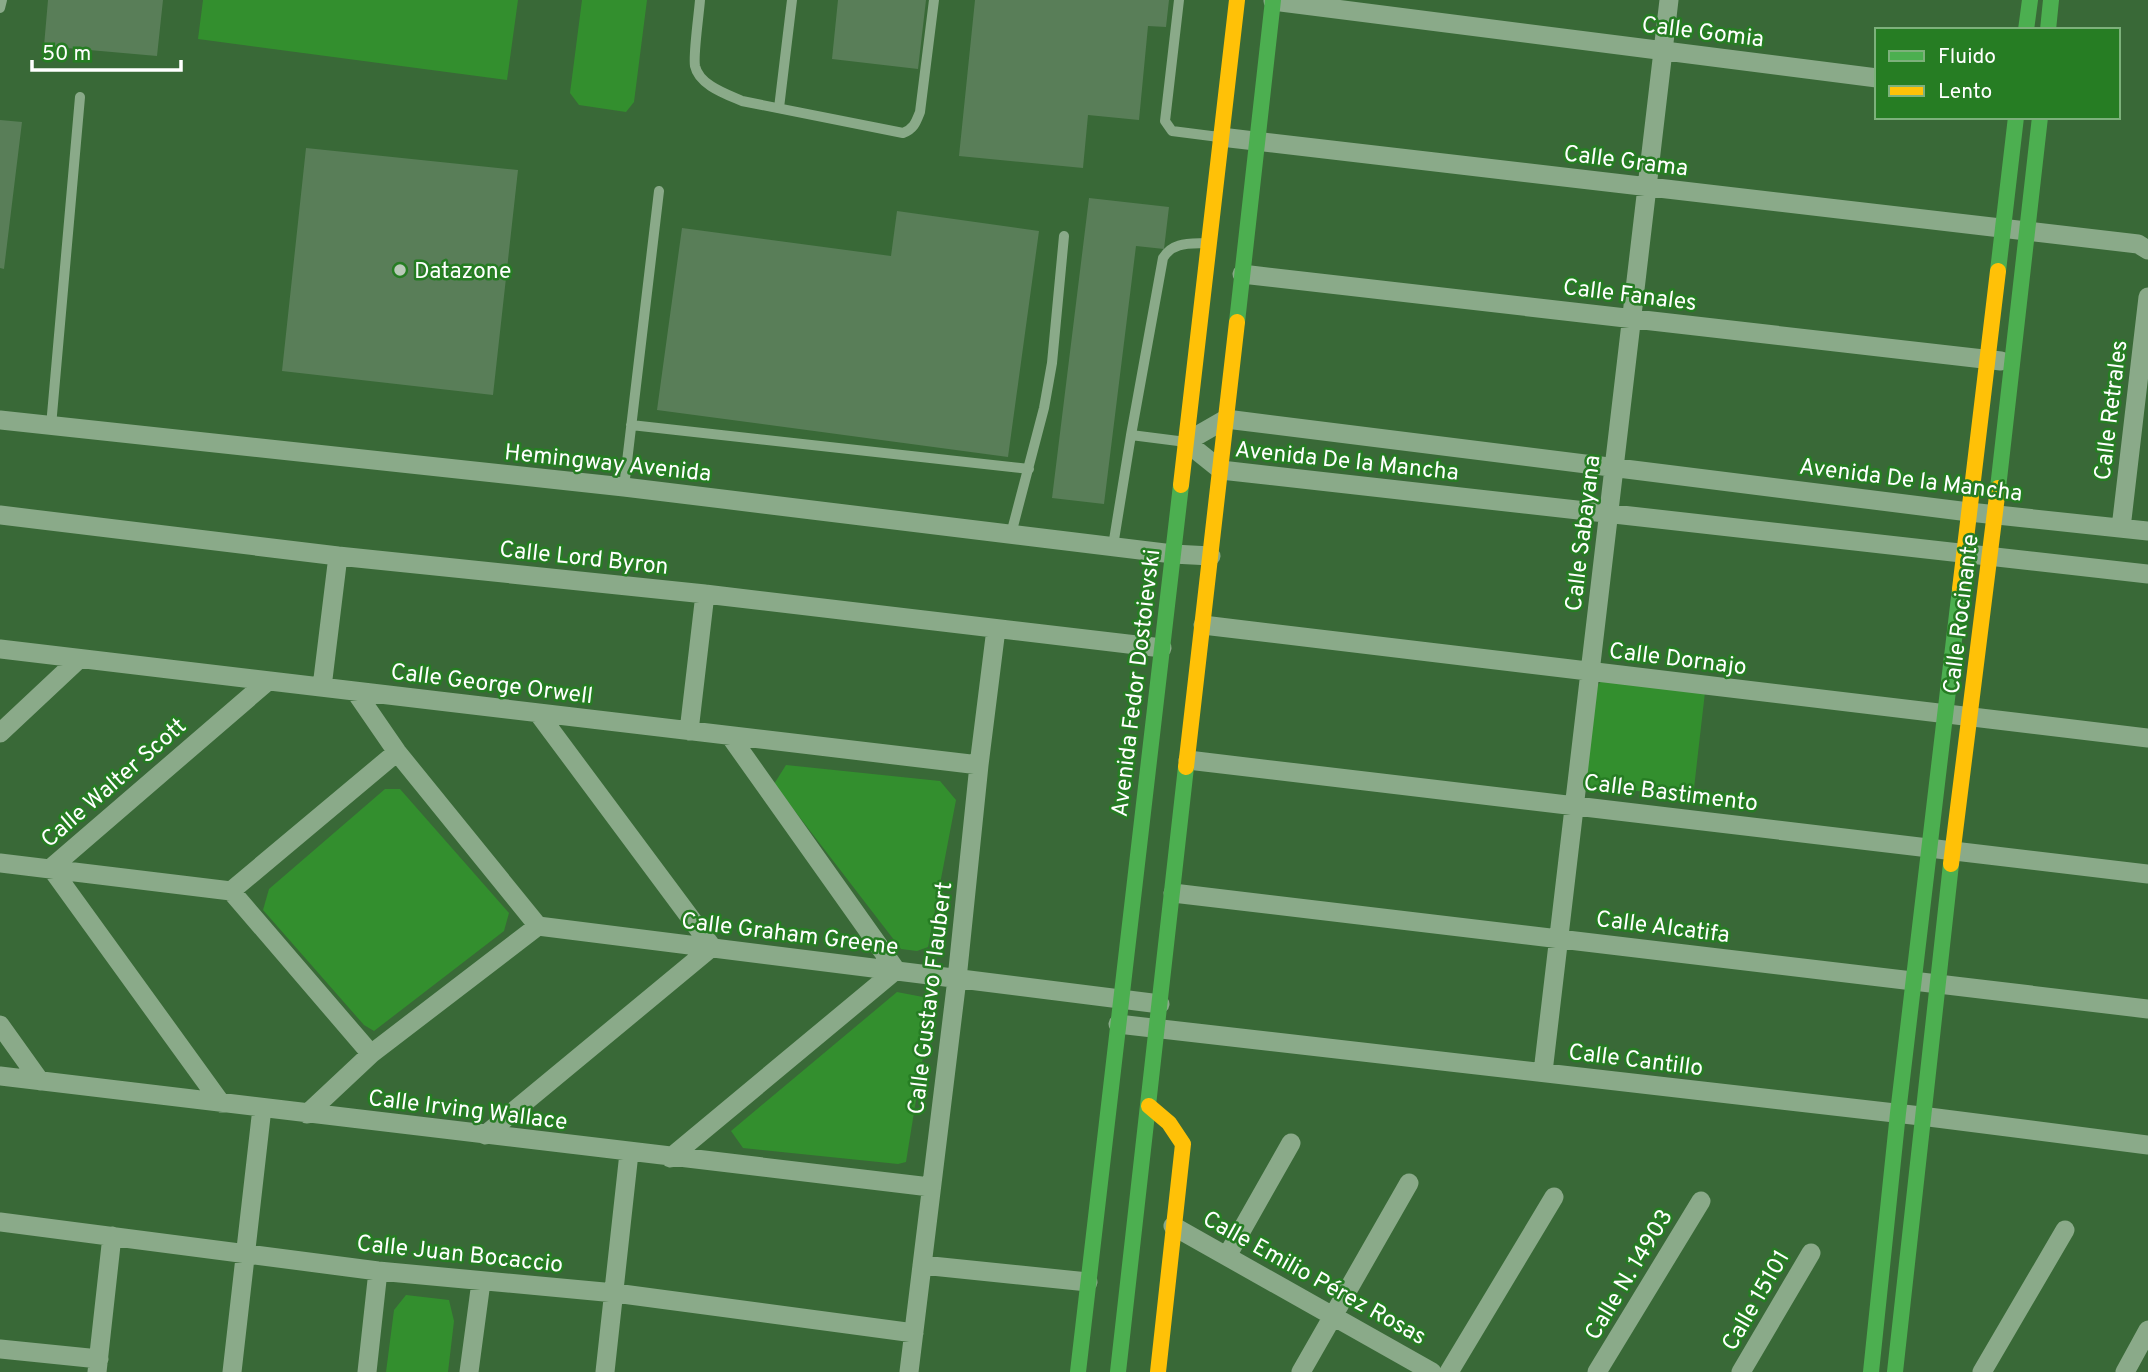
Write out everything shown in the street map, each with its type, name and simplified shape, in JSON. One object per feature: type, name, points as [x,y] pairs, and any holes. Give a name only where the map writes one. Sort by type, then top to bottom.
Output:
[{"type":"street","name":"Avenida Fedor Dostoievski","points":[[1078,1372],[1237,0]]},
{"type":"street","name":"Calle Sabayana","points":[[1543,1072],[1669,0]]},
{"type":"street","points":[[2026,28],[2030,0]]},
{"type":"street","points":[[2048,28],[2051,0]]},
{"type":"street","name":"Calle Gomia","points":[[1273,1],[1875,78]]},
{"type":"street","points":[[1118,1372],[1273,1]]},
{"type":"street","name":"Calle Rocinante","points":[[1871,1372],[1898,1113],[2016,119]]},
{"type":"street","name":"Calle Rocinante","points":[[1895,1372],[1951,850],[1995,514],[2040,119]]},
{"type":"street","name":"Calle Grama","points":[[1221,137],[2026,231]]},
{"type":"street","points":[[2026,231],[2138,244],[2148,250]]},
{"type":"street","name":"Calle Fanales","points":[[1242,274],[2012,362]]},
{"type":"street","name":"Calle Retrales","points":[[2121,528],[2148,297]]},
{"type":"street","name":"Avenida De la Mancha","points":[[2148,531],[1969,512],[1226,419],[1186,442],[1220,470],[2148,574]]},
{"type":"street","name":"Hemingway Avenida","points":[[0,420],[624,487],[1173,554],[1210,556]]},
{"type":"street","name":"Calle Lord Byron","points":[[0,514],[338,556],[705,594],[1162,648]]},
{"type":"street","points":[[322,687],[338,556]]},
{"type":"street","points":[[689,731],[705,594]]},
{"type":"street","name":"Calle Dornajo","points":[[1203,625],[2148,738]]},
{"type":"street","name":"Calle Gustavo Flaubert","points":[[909,1372],[996,629]]},
{"type":"street","name":"Calle George Orwell","points":[[0,649],[979,765]]},
{"type":"street","points":[[0,733],[79,659]]},
{"type":"street","name":"Calle Walter Scott","points":[[221,1103],[51,868],[268,681]]},
{"type":"street","points":[[307,1114],[371,1054],[538,926],[397,751],[355,691]]},
{"type":"street","points":[[485,1135],[712,947],[538,713]]},
{"type":"street","points":[[670,1158],[896,971],[730,736]]},
{"type":"street","points":[[231,891],[397,751]]},
{"type":"street","name":"Calle Bastimento","points":[[1188,760],[2148,874]]},
{"type":"street","points":[[0,863],[231,891],[371,1054]]},
{"type":"street","name":"Calle Alcatifa","points":[[1173,893],[2148,1009]]},
{"type":"street","name":"Calle Graham Greene","points":[[538,926],[1160,1004]]},
{"type":"street","name":"Calle Cantillo","points":[[1118,1024],[1921,1115],[2148,1145]]},
{"type":"street","points":[[0,1025],[40,1081]]},
{"type":"street","name":"Calle Irving Wallace","points":[[0,1076],[930,1187]]},
{"type":"street","points":[[1149,1106],[1169,1123],[1183,1144],[1158,1372]]},
{"type":"street","points":[[232,1372],[262,1108]]},
{"type":"street","points":[[1227,1256],[1291,1143]]},
{"type":"street","points":[[605,1372],[629,1153]]},
{"type":"street","points":[[1301,1372],[1409,1183]]},
{"type":"street","points":[[1449,1372],[1554,1197]]},
{"type":"street","name":"Calle N. 14903","points":[[1597,1372],[1701,1201]]},
{"type":"street","name":"Calle Juan Bocaccio","points":[[0,1222],[378,1271],[615,1293],[914,1333]]},
{"type":"street","name":"Calle Emilio Pérez Rosas","points":[[1173,1226],[1432,1372]]},
{"type":"street","points":[[1982,1372],[2065,1230]]},
{"type":"street","points":[[0,1349],[98,1365],[112,1236]]},
{"type":"street","name":"Calle 15101","points":[[1741,1372],[1811,1253]]},
{"type":"street","points":[[922,1265],[1088,1282]]},
{"type":"street","points":[[367,1372],[378,1271]]},
{"type":"street","points":[[469,1372],[481,1282]]},
{"type":"street","points":[[2124,1372],[2148,1330]]},
{"type":"lane","points":[[0,8],[2,0]]},
{"type":"lane","points":[[700,0],[695,66],[703,78],[719,92],[742,101],[903,133],[910,130],[920,112],[934,0]]},
{"type":"lane","points":[[779,108],[792,0]]},
{"type":"lane","points":[[1179,0],[1165,121],[1172,131],[1221,137]]},
{"type":"lane","points":[[51,426],[80,97]]},
{"type":"lane","points":[[624,487],[659,191]]},
{"type":"lane","points":[[1011,534],[1039,435],[1052,363],[1064,236]]},
{"type":"lane","points":[[1113,545],[1163,258],[1175,246],[1209,243]]},
{"type":"lane","points":[[631,425],[1029,469]]},
{"type":"lane","points":[[1131,435],[1186,442]]},
{"type":"green space","points":[[203,0],[518,0],[507,80],[198,39]]},
{"type":"green space","points":[[582,0],[647,0],[634,102],[626,112],[579,105],[570,93]]},
{"type":"green space","points":[[1603,679],[1705,692],[1693,797],[1591,786],[1585,778],[1597,686]]},
{"type":"green space","points":[[786,765],[940,781],[956,800],[928,947],[917,951],[901,949],[774,784]]},
{"type":"green space","points":[[385,789],[400,789],[509,913],[504,931],[374,1031],[364,1025],[263,910],[269,889]]},
{"type":"green space","points":[[897,992],[923,997],[926,1038],[906,1162],[898,1164],[743,1148],[731,1131]]},
{"type":"green space","points":[[406,1295],[449,1300],[454,1321],[448,1372],[386,1372],[394,1310]]},
{"type":"building","points":[[48,0],[163,0],[157,56],[44,46]]},
{"type":"building","points":[[838,0],[926,0],[918,69],[832,59]]},
{"type":"building","points":[[975,0],[1169,0],[1166,27],[1148,26],[1139,120],[1088,115],[1083,168],[959,156]]},
{"type":"building","points":[[0,120],[22,122],[4,269],[0,268]]},
{"type":"building","name":"Datazone","points":[[306,148],[518,170],[493,395],[282,371]]},
{"type":"building","points":[[1089,198],[1169,207],[1164,249],[1136,246],[1104,504],[1052,498]]},
{"type":"building","points":[[897,211],[1039,231],[1008,457],[657,410],[682,228],[891,256]]},
{"type":"traffic: fast","points":[[1237,322],[1273,0]]},
{"type":"traffic: fast","points":[[2026,28],[2030,0]]},
{"type":"traffic: fast","points":[[2048,28],[2051,0]]},
{"type":"traffic: fast","points":[[1998,271],[2016,119]]},
{"type":"traffic: fast","points":[[1998,488],[2040,119]]},
{"type":"traffic: fast","points":[[1078,1372],[1181,485]]},
{"type":"traffic: fast","points":[[1871,1372],[1898,1113],[1960,589]]},
{"type":"traffic: fast","points":[[1118,1372],[1186,767]]},
{"type":"traffic: fast","points":[[1895,1372],[1951,864]]},
{"type":"traffic: slow","points":[[1181,485],[1237,0]]},
{"type":"traffic: slow","points":[[1960,589],[1998,271]]},
{"type":"traffic: slow","points":[[1186,767],[1237,322]]},
{"type":"traffic: slow","points":[[1951,864],[1998,488]]},
{"type":"traffic: slow","points":[[1149,1106],[1169,1123],[1183,1144],[1158,1372]]},
{"type":"place","name":"Datazone","points":[[400,270]]}]
